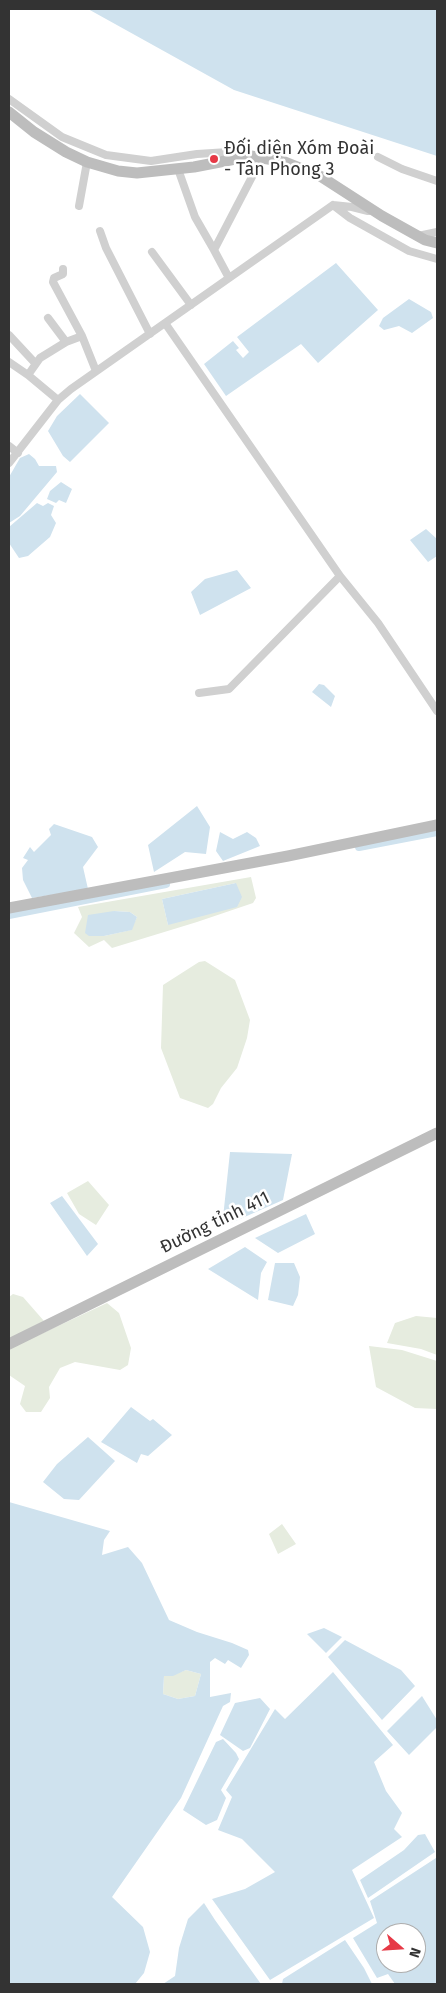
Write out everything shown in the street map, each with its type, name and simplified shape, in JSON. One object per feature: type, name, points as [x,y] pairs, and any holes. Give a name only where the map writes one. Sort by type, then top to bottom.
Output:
[{"type":"main road","points":[[9,112],[42,137],[66,152],[87,162],[126,172],[137,173],[194,167],[251,156],[271,158],[285,162],[320,176],[382,216],[418,236],[437,243]]},
{"type":"main road","points":[[9,908],[278,858],[437,825]]},
{"type":"main road","name":"Đường tỉnh 411","points":[[9,1344],[437,1133]]},
{"type":"street","points":[[9,99],[62,137],[104,155],[151,161],[195,154],[228,152],[251,156],[252,175],[214,250]]},
{"type":"street","points":[[195,154],[174,169],[195,218],[229,278]]},
{"type":"street","points":[[104,155],[126,172]]},
{"type":"street","points":[[378,157],[402,169],[437,181]]},
{"type":"street","points":[[79,206],[87,162]]},
{"type":"street","points":[[9,463],[58,400],[96,371],[333,205],[352,206],[382,216]]},
{"type":"street","points":[[333,205],[350,218],[409,251],[437,259]]},
{"type":"street","points":[[100,231],[109,255],[150,334]]},
{"type":"street","points":[[418,236],[437,232]]},
{"type":"street","points":[[152,252],[191,305]]},
{"type":"street","points":[[63,269],[63,274],[54,278],[52,282],[82,336],[96,371]]},
{"type":"street","points":[[48,318],[66,342]]},
{"type":"street","points":[[165,323],[340,576],[378,624],[437,711]]},
{"type":"street","points":[[9,335],[35,363]]},
{"type":"street","points":[[28,375],[35,363],[66,342],[82,336]]},
{"type":"street","points":[[9,362],[58,400]]},
{"type":"street","points":[[9,446],[18,453]]},
{"type":"street","points":[[199,693],[229,689],[340,576]]},
{"type":"shaded area","points":[[251,877],[256,898],[253,903],[112,948],[104,940],[89,947],[74,933],[82,917],[78,907]],"holes":[[[236,883],[168,925],[162,899]],[[114,911],[130,912],[137,917],[131,930],[104,936],[89,936]]]},
{"type":"shaded area","points":[[205,961],[235,980],[250,1020],[247,1038],[237,1068],[221,1088],[213,1104],[208,1108],[180,1098],[161,1048],[163,985],[199,962]]},
{"type":"shaded area","points":[[88,1181],[109,1205],[96,1225],[79,1214],[67,1193]]},
{"type":"shaded area","points":[[13,1294],[23,1297],[44,1321],[9,1339],[9,1297]]},
{"type":"shaded area","points":[[107,1303],[119,1313],[131,1348],[128,1365],[120,1370],[75,1362],[60,1368],[49,1387],[50,1398],[41,1412],[26,1412],[20,1404],[25,1386],[9,1375],[9,1349]]},
{"type":"shaded area","points":[[416,1316],[437,1318],[437,1355],[421,1349],[387,1343],[395,1323]]},
{"type":"shaded area","points":[[369,1346],[402,1350],[437,1361],[437,1409],[415,1408],[376,1387]]},
{"type":"shaded area","points":[[282,1524],[296,1544],[278,1554],[269,1534]]},
{"type":"shaded area","points":[[186,1670],[201,1674],[195,1696],[178,1699],[163,1694],[164,1676]]},
{"type":"water","points":[[88,9],[437,9],[437,156],[234,90]]},
{"type":"water","points":[[336,263],[378,310],[318,363],[301,344],[226,396],[204,364],[233,341],[239,348],[236,350],[243,358],[249,352],[237,337]]},
{"type":"water","points":[[409,299],[431,312],[433,318],[412,333],[399,326],[384,330],[379,326],[383,318]]},
{"type":"water","points":[[80,394],[109,423],[70,462],[63,456],[48,431],[57,416]]},
{"type":"water","points":[[29,454],[39,466],[56,466],[57,472],[20,516],[9,523],[9,477],[20,458]]},
{"type":"water","points":[[61,482],[72,489],[66,503],[59,500],[56,503],[47,499],[50,491]]},
{"type":"water","points":[[37,503],[43,506],[48,503],[54,506],[51,515],[56,523],[50,537],[28,556],[19,558],[9,543],[9,527]]},
{"type":"water","points":[[426,529],[437,539],[437,556],[428,562],[410,540]]},
{"type":"water","points":[[237,570],[251,588],[200,615],[191,592],[205,579]]},
{"type":"water","points":[[319,684],[324,685],[335,696],[331,707],[312,692]]},
{"type":"water","points":[[197,806],[210,827],[206,854],[185,852],[154,872],[148,845]]},
{"type":"water","points":[[54,824],[92,837],[98,847],[83,867],[88,889],[32,898],[23,880],[22,868],[28,860],[23,858],[30,847],[34,852],[51,835],[49,829]]},
{"type":"water","points":[[220,832],[233,839],[247,832],[256,838],[260,846],[223,861],[216,851]]},
{"type":"water","points":[[236,883],[242,897],[237,907],[168,925],[162,899]]},
{"type":"water","points":[[114,911],[130,912],[137,917],[132,930],[104,936],[89,936],[85,933],[88,915]]},
{"type":"water","points":[[230,1152],[292,1154],[283,1200],[222,1227]]},
{"type":"water","points":[[62,1196],[98,1244],[87,1256],[50,1203]]},
{"type":"water","points":[[306,1214],[315,1234],[278,1253],[255,1238]]},
{"type":"water","points":[[245,1247],[267,1262],[261,1273],[258,1300],[208,1269]]},
{"type":"water","points":[[275,1263],[294,1263],[300,1277],[298,1295],[293,1306],[268,1300]]},
{"type":"water","points":[[131,1407],[150,1421],[153,1419],[172,1435],[148,1456],[141,1454],[137,1463],[101,1442]]},
{"type":"water","points":[[88,1437],[115,1461],[79,1500],[64,1499],[43,1482],[57,1464]]},
{"type":"water","points":[[9,1502],[110,1531],[104,1540],[102,1555],[128,1547],[142,1563],[169,1620],[248,1650],[249,1655],[241,1668],[228,1660],[225,1664],[215,1658],[210,1662],[210,1697],[231,1693],[230,1702],[223,1706],[181,1798],[112,1897],[143,1927],[150,1952],[144,1973],[135,1984],[9,1984]],"holes":[[[186,1670],[201,1674],[195,1696],[178,1699],[163,1694],[164,1676],[173,1676]]]},
{"type":"water","points":[[324,1628],[342,1637],[326,1653],[307,1634]]},
{"type":"water","points":[[345,1640],[401,1670],[415,1686],[382,1720],[328,1657]]},
{"type":"water","points":[[333,1672],[393,1745],[374,1762],[386,1791],[402,1813],[394,1829],[402,1837],[352,1870],[374,1918],[270,1980],[212,1899],[245,1889],[275,1872],[242,1839],[218,1830],[232,1797],[226,1790],[275,1709],[285,1719]]},
{"type":"water","points":[[422,1696],[437,1720],[437,1727],[409,1755],[387,1731]]},
{"type":"water","points":[[260,1698],[270,1709],[250,1748],[243,1751],[220,1735],[235,1703]]},
{"type":"water","points":[[223,1739],[239,1759],[221,1790],[226,1798],[217,1820],[206,1825],[183,1810],[216,1742]]},
{"type":"water","points":[[425,1834],[435,1852],[368,1898],[360,1880],[404,1850],[418,1835]]},
{"type":"water","points":[[436,1858],[437,1984],[395,1984],[388,1974],[377,1978],[353,1938],[376,1924],[376,1973],[426,1973],[426,1923],[377,1923],[370,1901]]},
{"type":"water","points":[[204,1903],[261,1984],[163,1984],[175,1976],[179,1948],[188,1919]]},
{"type":"water","points":[[345,1940],[364,1968],[372,1984],[282,1984],[283,1979]]},
{"type":"waterway","points":[[359,847],[437,832]]},
{"type":"waterway","points":[[9,915],[166,884]]},
{"type":"place","name":"Đối diện Xóm Đoài - Tân Phong 3","points":[[214,159]]}]
